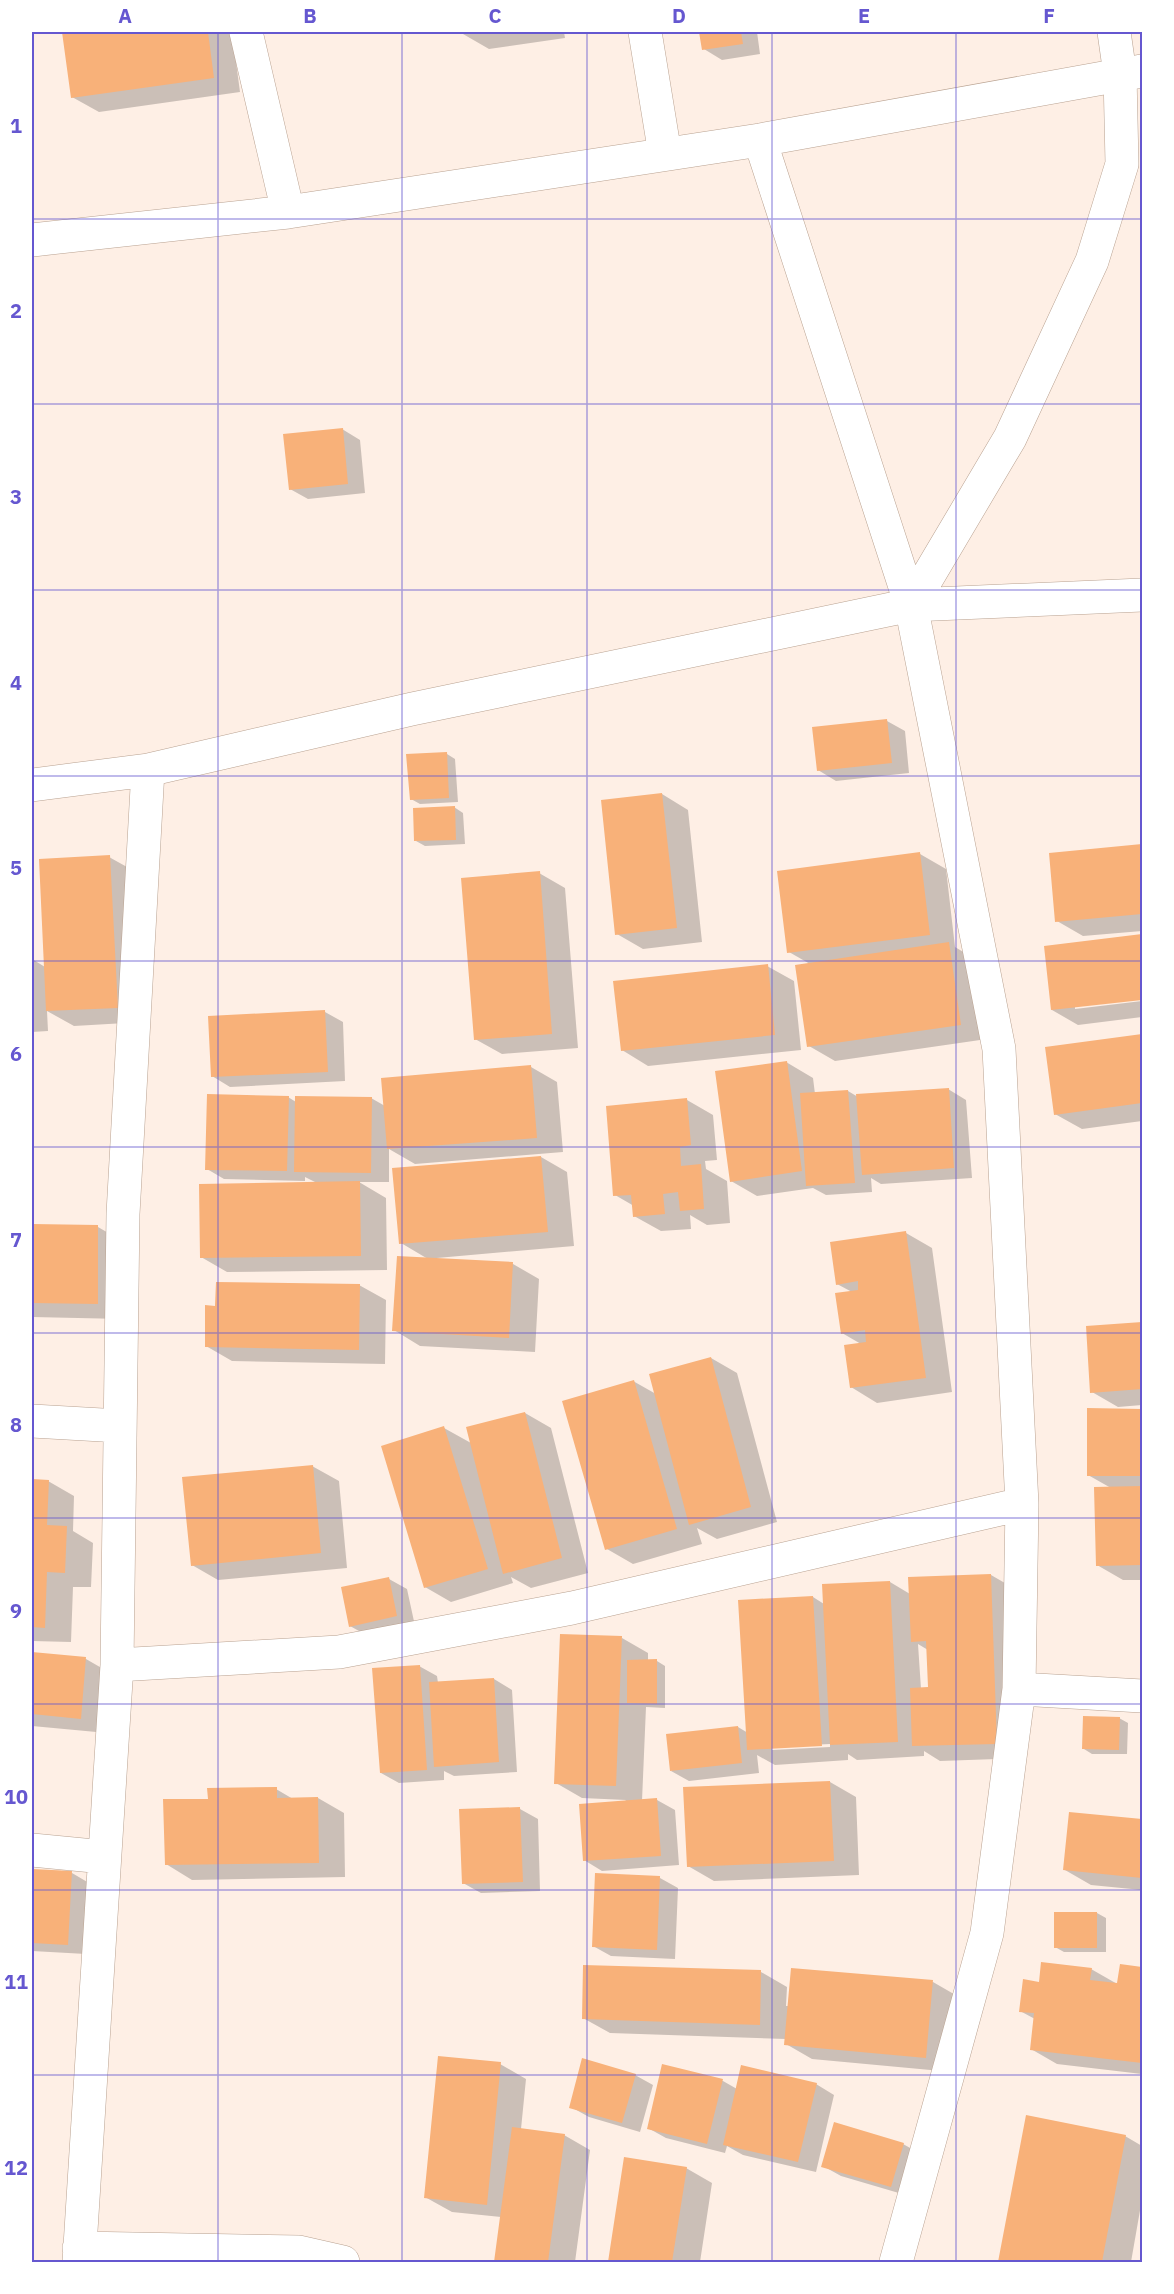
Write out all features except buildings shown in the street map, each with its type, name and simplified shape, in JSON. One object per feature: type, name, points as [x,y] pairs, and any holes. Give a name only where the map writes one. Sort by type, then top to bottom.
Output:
[{"type":"street","points":[[246,32],[288,212]]},
{"type":"street","points":[[645,32],[665,154]]},
{"type":"street","points":[[911,605],[1010,438],[1092,261],[1122,164],[1131,73],[1114,32]]},
{"type":"street","points":[[32,240],[288,212],[760,140],[1131,73]]},
{"type":"street","points":[[760,140],[911,605],[999,1049],[1022,1504],[1019,1689],[987,1933],[896,2262]]},
{"type":"street","points":[[32,785],[148,770],[412,709],[911,605],[1143,595]]},
{"type":"street","points":[[148,770],[123,1214],[117,1665],[79,2255],[299,2252],[343,2262]]},
{"type":"street","points":[[32,1421],[120,1426]]},
{"type":"street","points":[[117,1665],[339,1653],[572,1608],[1022,1504]]},
{"type":"street","points":[[1019,1689],[1143,1696]]},
{"type":"street","points":[[32,1850],[104,1857]]}]
